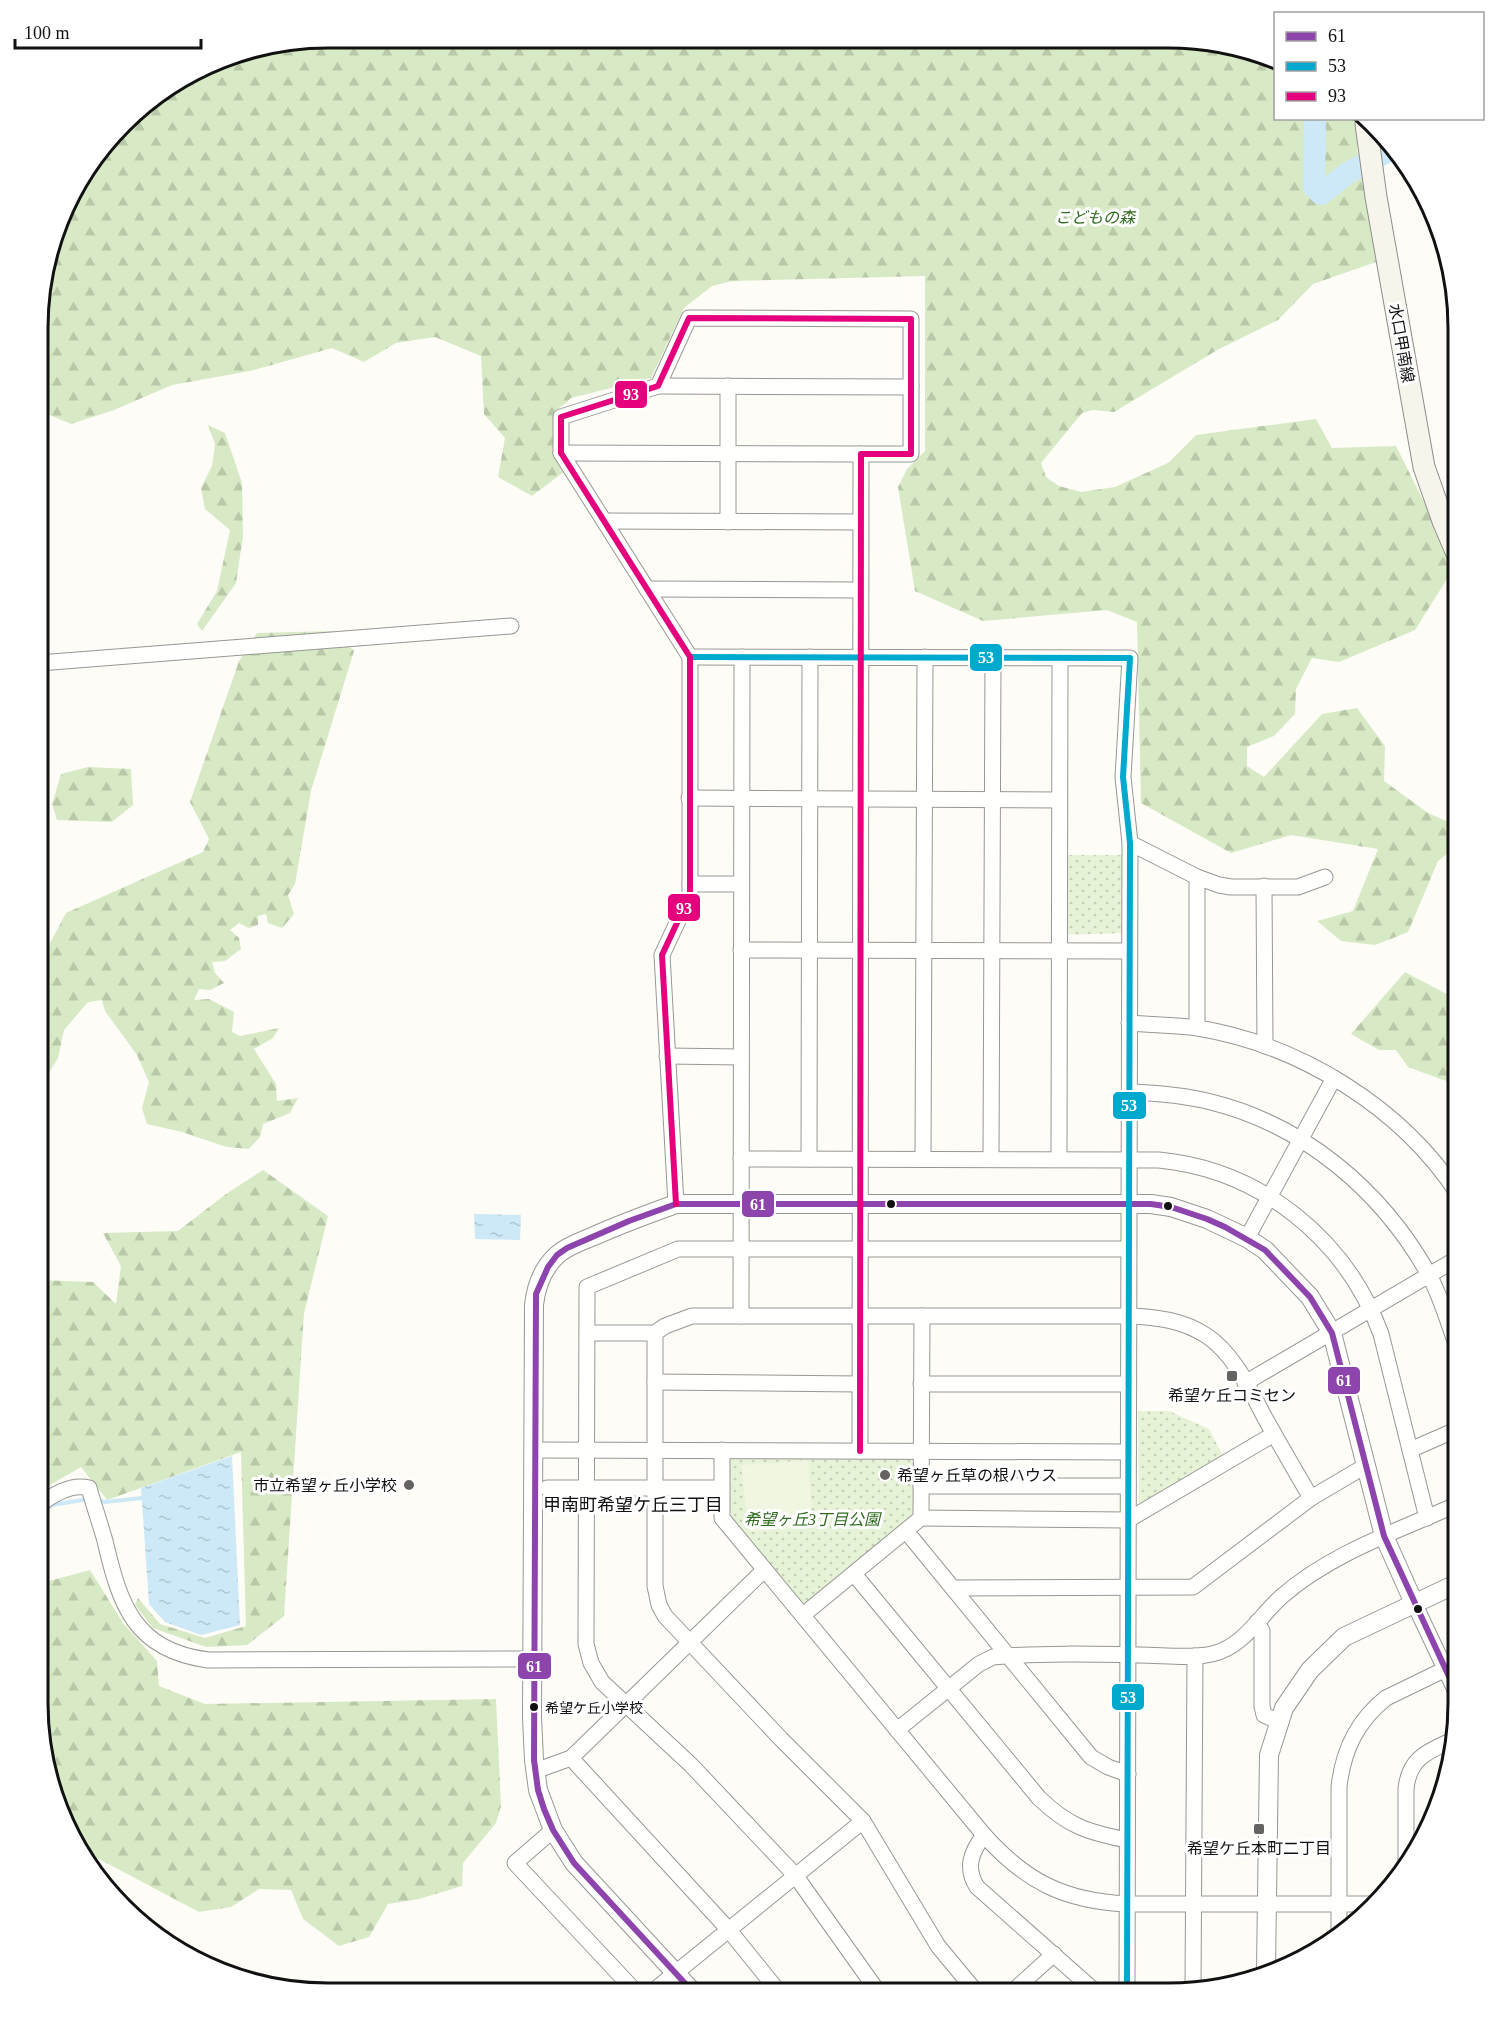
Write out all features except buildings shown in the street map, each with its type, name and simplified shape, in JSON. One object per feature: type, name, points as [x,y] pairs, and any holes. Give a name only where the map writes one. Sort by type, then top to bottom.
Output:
[{"type":"main road","name":"水口甲南線","points":[[1367,131],[1424,467],[1448,533]]},
{"type":"street","points":[[561,453],[911,454],[911,320],[689,318],[658,386]]},
{"type":"street","points":[[676,1204],[662,955],[690,894],[690,657],[561,453],[561,417],[658,386],[911,387]]},
{"type":"street","points":[[728,386],[728,522]]},
{"type":"street","points":[[860,1451],[861,454]]},
{"type":"street","points":[[604,521],[860,522]]},
{"type":"street","points":[[647,589],[860,590]]},
{"type":"street","points":[[48,662],[511,626]]},
{"type":"street","points":[[690,657],[1130,658],[1123,777],[1130,843],[1127,1983]]},
{"type":"street","points":[[741,1316],[742,657]]},
{"type":"street","points":[[808,1159],[810,657]]},
{"type":"street","points":[[923,1159],[925,657]]},
{"type":"street","points":[[991,1159],[993,658]]},
{"type":"street","points":[[1059,1159],[1060,658]]},
{"type":"street","points":[[689,798],[1059,800]]},
{"type":"street","points":[[1130,843],[1197,877],[1219,885],[1298,887],[1325,877]]},
{"type":"street","points":[[1197,877],[1197,1028]]},
{"type":"street","points":[[690,884],[741,884]]},
{"type":"street","points":[[1264,886],[1265,1046]]},
{"type":"street","points":[[741,950],[1129,951]]},
{"type":"street","points":[[1129,1023],[1197,1028],[1265,1046],[1288,1055],[1334,1078],[1386,1115],[1421,1148],[1448,1182]]},
{"type":"street","points":[[667,1056],[741,1057]]},
{"type":"street","points":[[1246,1238],[1334,1078]]},
{"type":"street","points":[[1129,1092],[1164,1093],[1212,1102],[1254,1116],[1300,1139],[1327,1156],[1382,1206],[1408,1241],[1430,1275],[1448,1323]]},
{"type":"street","points":[[741,1159],[1059,1159],[1173,1162],[1231,1177],[1270,1196],[1302,1220],[1332,1249],[1348,1269],[1372,1310],[1381,1334],[1426,1518]]},
{"type":"street","points":[[686,1983],[574,1863],[553,1830],[538,1790],[535,1771],[532,1717],[534,1305],[540,1282],[557,1256],[567,1248],[629,1221],[676,1204],[1129,1204],[1171,1207],[1207,1219],[1246,1238],[1265,1250],[1299,1284],[1310,1297],[1332,1333],[1384,1536],[1414,1603],[1448,1658]]},
{"type":"street","points":[[872,1983],[795,1875],[691,1765],[602,1682],[588,1654],[586,1644],[588,1287],[678,1249],[1128,1249]]},
{"type":"street","points":[[1245,1383],[1448,1264]]},
{"type":"street","points":[[588,1333],[655,1333],[665,1326],[692,1316],[1128,1316],[1168,1320],[1188,1326],[1206,1336],[1227,1356],[1311,1498]]},
{"type":"street","points":[[921,1316],[921,1518]]},
{"type":"street","points":[[655,1333],[656,1594],[664,1616],[863,1821],[938,1946],[969,1983]]},
{"type":"street","points":[[655,1382],[859,1384]]},
{"type":"street","points":[[921,1384],[1127,1384]]},
{"type":"street","points":[[1410,1450],[1448,1433]]},
{"type":"street","points":[[803,1615],[921,1518],[1128,1520],[1274,1434]]},
{"type":"street","points":[[534,1450],[1128,1452]]},
{"type":"street","points":[[722,1450],[722,1518],[984,1835],[1015,1866],[1048,1887],[1097,1903],[1363,1904]]},
{"type":"street","points":[[953,1588],[1193,1587],[1311,1498],[1367,1465]]},
{"type":"street","points":[[48,1499],[80,1485],[89,1488],[114,1579],[127,1611],[142,1630],[180,1654],[208,1660],[533,1659]]},
{"type":"street","points":[[921,1486],[1128,1486]]},
{"type":"street","points":[[547,1488],[722,1488]]},
{"type":"street","points":[[897,1730],[986,1660],[1009,1656],[1195,1656],[1226,1650],[1246,1636],[1281,1597],[1307,1577],[1384,1536],[1448,1508]]},
{"type":"street","points":[[906,1531],[1091,1757],[1108,1767],[1128,1774]]},
{"type":"street","points":[[535,1771],[571,1758],[764,1570]]},
{"type":"street","points":[[854,1574],[1047,1806],[1063,1819],[1083,1829],[1127,1840]]},
{"type":"street","points":[[1266,1965],[1269,1755],[1284,1708],[1310,1670],[1344,1637],[1448,1588]]},
{"type":"street","points":[[1257,1622],[1262,1631],[1264,1715],[1280,1722]]},
{"type":"street","points":[[1193,1982],[1195,1656]]},
{"type":"street","points":[[1339,1924],[1339,1787],[1347,1747],[1359,1726],[1386,1698],[1448,1667]]},
{"type":"street","points":[[1406,1850],[1408,1776],[1413,1765],[1422,1755],[1445,1744]]},
{"type":"street","points":[[571,1758],[728,1929],[772,1983]]},
{"type":"street","points":[[663,1983],[863,1821]]},
{"type":"street","points":[[553,1830],[515,1863],[628,1983]]},
{"type":"street","points":[[984,1835],[971,1856],[973,1880],[983,1894],[1086,1983]]},
{"type":"street","points":[[1022,1983],[1054,1954]]},
{"type":"green space","name":"こどもの森","points":[[328,48],[1168,48],[1223,53],[1258,63],[1274,69],[1274,120],[1356,120],[1358,122],[1357,148],[1376,262],[1313,284],[1278,320],[1219,349],[1114,412],[1093,410],[1082,413],[1041,463],[1046,477],[1059,486],[1081,492],[1115,487],[1168,463],[1196,435],[1316,419],[1332,448],[1396,446],[1442,538],[1448,558],[1448,577],[1415,630],[1339,662],[1312,658],[1296,689],[1295,714],[1274,736],[1247,747],[1247,766],[1264,777],[1322,714],[1357,708],[1385,746],[1384,781],[1428,813],[1448,822],[1448,853],[1438,861],[1408,932],[1375,945],[1341,941],[1317,921],[1353,911],[1378,849],[1291,835],[1231,853],[1141,803],[1137,622],[1107,610],[983,621],[915,591],[898,487],[907,469],[925,451],[925,276],[732,281],[712,286],[684,308],[651,378],[571,398],[554,413],[555,454],[565,471],[532,496],[498,477],[505,438],[484,414],[481,356],[435,337],[396,343],[364,362],[332,348],[250,371],[172,385],[114,410],[71,424],[48,414],[50,291],[53,273],[69,221],[95,172],[117,143],[143,117],[172,95],[204,77],[238,63],[291,50]]},
{"type":"green space","points":[[208,425],[225,433],[242,483],[243,536],[236,583],[202,631],[197,624],[217,591],[230,530],[205,509],[201,488],[212,466],[215,444]]},
{"type":"green space","points":[[335,631],[354,651],[311,791],[295,884],[288,895],[294,914],[282,928],[268,923],[266,914],[258,916],[258,925],[249,928],[239,923],[230,930],[239,938],[241,949],[225,961],[212,962],[215,973],[224,983],[210,990],[199,989],[194,1000],[209,999],[234,1012],[232,1032],[240,1036],[279,1028],[273,1038],[254,1049],[276,1084],[277,1101],[298,1098],[290,1113],[263,1124],[260,1137],[249,1149],[227,1147],[182,1132],[147,1124],[142,1108],[149,1082],[137,1055],[105,1011],[102,1000],[88,1002],[64,1030],[58,1058],[48,1074],[48,947],[66,913],[203,852],[209,839],[190,802],[239,661],[257,633]]},
{"type":"green space","points":[[88,767],[131,769],[133,805],[112,822],[57,820],[52,804],[61,774]]},
{"type":"green space","points":[[1066,855],[1123,855],[1123,933],[1065,935]]},
{"type":"green space","points":[[1405,972],[1448,995],[1448,1083],[1408,1067],[1396,1050],[1379,1050],[1351,1034]]},
{"type":"green space","points":[[263,1170],[328,1216],[304,1313],[284,1616],[247,1645],[206,1647],[153,1628],[135,1605],[138,1598],[160,1624],[205,1638],[246,1626],[241,1452],[107,1500],[81,1467],[48,1486],[48,1280],[93,1282],[116,1304],[121,1266],[103,1233],[178,1231],[226,1194]]},
{"type":"green space","points":[[1138,1411],[1169,1411],[1209,1429],[1224,1458],[1139,1510]]},
{"type":"green space","name":"希望ヶ丘3丁目公園","points":[[733,1457],[907,1457],[915,1464],[915,1509],[909,1522],[810,1603],[799,1602],[733,1520],[728,1506],[727,1463]]},
{"type":"green space","points":[[808,1460],[813,1526],[749,1532],[741,1465]]},
{"type":"green space","points":[[90,1570],[123,1623],[157,1661],[159,1686],[205,1704],[496,1699],[501,1806],[496,1823],[463,1863],[462,1886],[419,1899],[388,1904],[369,1937],[339,1946],[303,1919],[291,1890],[259,1889],[231,1907],[199,1912],[97,1858],[95,1859],[69,1810],[53,1758],[48,1703],[48,1581]]},
{"type":"water","points":[[474,1214],[521,1215],[520,1240],[475,1239]]},
{"type":"water","points":[[232,1456],[240,1625],[201,1635],[165,1622],[149,1604],[141,1488]]},
{"type":"waterway","points":[[1315,120],[1314,187],[1321,194],[1349,172],[1386,153]]},
{"type":"waterway","points":[[98,1500],[105,1502],[142,1498]]},
{"type":"waterway","points":[[48,1508],[52,1505],[88,1499]]},
{"type":"transit line","name":"93","points":[[676,1204],[662,955],[690,895],[690,657],[561,453],[561,417],[658,386],[689,318],[911,319],[911,454],[861,454],[860,1451]]},
{"type":"transit line","name":"53","points":[[690,657],[1130,658],[1123,777],[1130,843],[1127,1983]]},
{"type":"transit line","name":"61","points":[[685,1983],[574,1863],[553,1830],[544,1809],[538,1790],[534,1760],[536,1294],[548,1267],[557,1255],[567,1248],[629,1221],[676,1204],[1151,1204],[1171,1207],[1225,1227],[1265,1250],[1310,1297],[1332,1333],[1384,1536],[1448,1674]]},
{"type":"place","name":"希望ケ丘コミセン","points":[[1232,1376]]},
{"type":"place","name":"希望ヶ丘草の根ハウス","points":[[885,1475]]},
{"type":"place","name":"市立希望ヶ丘小学校","points":[[409,1485]]},
{"type":"place","name":"希望ケ丘小学校","points":[[534,1707]]},
{"type":"place","name":"希望ケ丘本町二丁目","points":[[1259,1829]]},
{"type":"district","name":"甲南町希望ケ丘三丁目","points":[[633,1505]]}]
